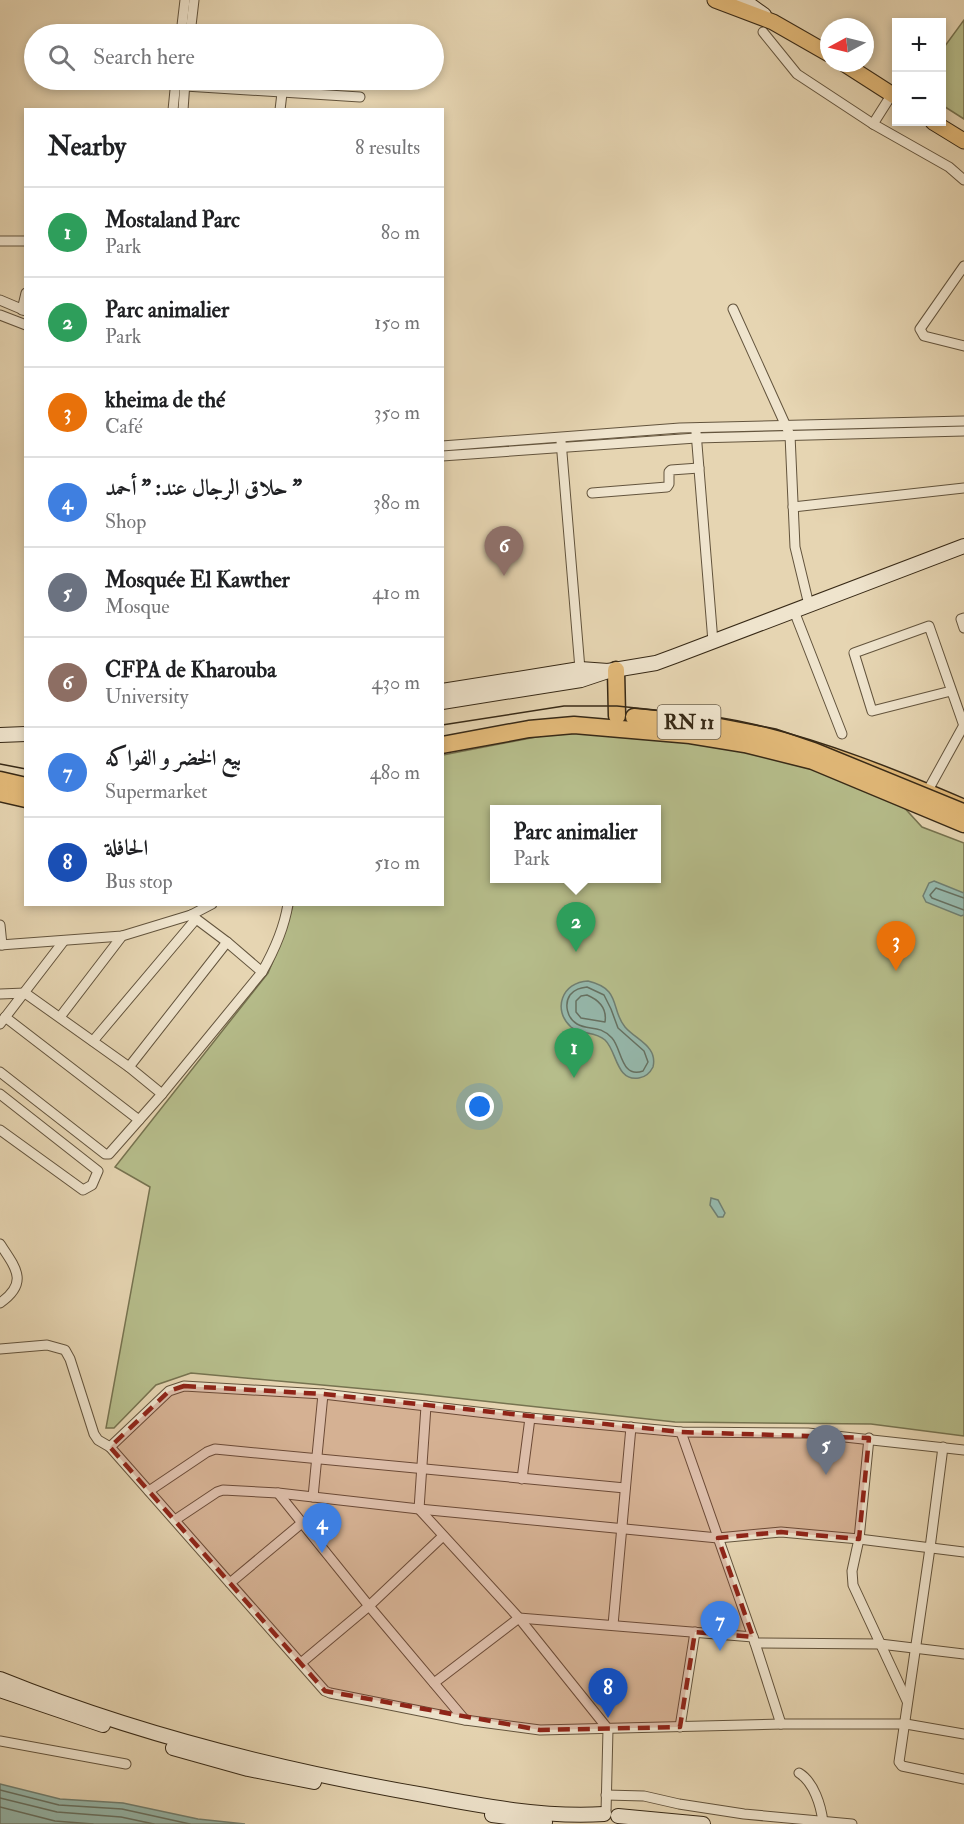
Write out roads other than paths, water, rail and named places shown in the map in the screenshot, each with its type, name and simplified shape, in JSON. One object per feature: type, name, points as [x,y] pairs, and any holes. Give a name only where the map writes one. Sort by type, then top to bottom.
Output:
[{"type":"highway","points":[[612,671],[617,716]]},
{"type":"highway","name":"RN 11","points":[[444,735],[527,719],[596,715],[691,723],[746,731],[817,750],[964,808]]},
{"type":"highway","name":"RN 11","points":[[444,745],[529,729],[574,725],[690,735],[745,744],[813,761],[964,824]]},
{"type":"highway","points":[[0,780],[24,786]]},
{"type":"highway","points":[[0,793],[24,799]]},
{"type":"main road","points":[[715,0],[820,50]]},
{"type":"main road","points":[[857,72],[892,94]]},
{"type":"main road","points":[[940,126],[964,141]]},
{"type":"street","points":[[182,24],[184,0]]},
{"type":"street","points":[[191,24],[194,0]]},
{"type":"street","points":[[743,0],[768,27],[797,74],[873,124],[949,167],[964,180]]},
{"type":"street","points":[[173,108],[175,90]]},
{"type":"street","points":[[183,108],[184,90]]},
{"type":"street","points":[[253,90],[360,97]]},
{"type":"street","points":[[280,108],[282,93]]},
{"type":"street","points":[[873,124],[892,98]]},
{"type":"street","points":[[0,241],[24,241]]},
{"type":"street","points":[[964,266],[920,329],[924,336],[964,346]]},
{"type":"street","points":[[0,300],[24,310]]},
{"type":"street","points":[[733,309],[790,435],[795,547],[809,605]]},
{"type":"street","points":[[0,315],[24,324]]},
{"type":"street","points":[[444,456],[695,428],[964,421]]},
{"type":"street","points":[[695,428],[713,642]]},
{"type":"street","points":[[444,446],[964,432]]},
{"type":"street","points":[[561,442],[580,669]]},
{"type":"street","points":[[592,493],[668,487],[671,470],[699,468]]},
{"type":"street","points":[[793,507],[964,488]]},
{"type":"street","points":[[444,702],[581,680],[612,671],[656,663],[964,546]]},
{"type":"street","points":[[794,611],[842,734]]},
{"type":"street","points":[[964,618],[961,619],[964,628]]},
{"type":"street","points":[[927,792],[964,725],[929,626],[854,654],[872,711],[951,691]]},
{"type":"street","points":[[444,691],[580,669],[612,671]]},
{"type":"street","points":[[0,735],[24,734]]},
{"type":"street","points":[[93,1041],[193,917],[209,906]]},
{"type":"street","points":[[0,1072],[105,1154],[109,1154],[162,1094],[262,972],[274,949],[288,906]]},
{"type":"street","points":[[0,925],[1,945],[122,936],[193,917]]},
{"type":"street","points":[[193,917],[262,972]]},
{"type":"street","points":[[60,1017],[122,936]]},
{"type":"street","points":[[63,942],[3,1020],[139,1120]]},
{"type":"street","points":[[129,1067],[227,942]]},
{"type":"street","points":[[0,994],[25,993],[129,1067],[162,1094]]},
{"type":"street","points":[[0,1094],[98,1171],[92,1185],[83,1190],[0,1130]]},
{"type":"street","points":[[0,1244],[16,1268],[17,1286],[14,1292],[0,1303]]},
{"type":"street","points":[[0,1349],[47,1345],[65,1350],[98,1440],[110,1447],[325,1691],[330,1693],[465,1720],[540,1730],[906,1724],[964,1734]]},
{"type":"street","points":[[110,1447],[175,1388],[184,1386],[323,1394],[530,1418],[681,1432],[808,1433],[964,1450]]},
{"type":"street","points":[[313,1497],[323,1394]]},
{"type":"street","points":[[426,1406],[419,1509],[519,1618],[608,1729],[606,1795],[610,1818]]},
{"type":"street","points":[[522,1479],[530,1418]]},
{"type":"street","points":[[613,1625],[631,1427]]},
{"type":"street","points":[[681,1432],[754,1640],[781,1725]]},
{"type":"street","points":[[869,1438],[859,1539],[852,1571],[853,1585],[907,1701]]},
{"type":"street","points":[[943,1448],[899,1762],[900,1765],[964,1779]]},
{"type":"street","points":[[149,1491],[215,1449],[625,1488]]},
{"type":"street","points":[[175,1520],[223,1490],[278,1493],[718,1538],[781,1532],[964,1552]]},
{"type":"street","points":[[278,1493],[465,1720]]},
{"type":"street","points":[[230,1583],[303,1522]]},
{"type":"street","points":[[301,1663],[369,1606],[443,1536]]},
{"type":"street","points":[[434,1683],[519,1618],[695,1632],[754,1640],[880,1644],[964,1654]]},
{"type":"street","points":[[680,1727],[695,1632]]},
{"type":"street","points":[[0,1679],[142,1729],[229,1754],[393,1790],[562,1815],[703,1824]]},
{"type":"street","points":[[0,1690],[76,1718],[248,1769],[387,1798],[564,1824]]},
{"type":"street","points":[[0,1741],[126,1764]]},
{"type":"street","points":[[799,1773],[806,1778],[817,1797],[823,1822]]},
{"type":"street","points":[[606,1795],[644,1796],[697,1807],[852,1824]]},
{"type":"water","points":[[934,881],[964,893],[964,915],[961,916],[926,902],[923,896],[929,883]]},
{"type":"water","points":[[588,981],[599,985],[611,994],[620,1020],[649,1049],[654,1060],[653,1067],[646,1076],[631,1078],[626,1075],[621,1071],[605,1040],[597,1035],[571,1027],[565,1020],[561,1005],[566,992],[572,986]]},
{"type":"water","points":[[711,1198],[718,1200],[725,1213],[723,1217],[718,1217],[710,1205]]},
{"type":"water","points":[[0,1784],[60,1799],[123,1803],[198,1819],[245,1824],[0,1824]]},
{"type":"tram line","points":[[444,725],[564,706],[617,706],[703,715],[776,729],[817,743],[964,803]]},
{"type":"tram line","points":[[0,764],[24,769]]},
{"type":"place","name":"CFPA de Kharouba","points":[[504,576]]},
{"type":"place","name":"Parc animalier","points":[[576,952]]},
{"type":"place","name":"kheima de thé","points":[[896,971]]},
{"type":"place","name":"Mostaland Parc","points":[[574,1078]]},
{"type":"place","name":"Mosquée El Kawther","points":[[826,1475]]},
{"type":"place","name":"حلاق الرجال عند: \" أحمد \"","points":[[322,1553]]},
{"type":"place","name":"بيع الخضر و الفواكه","points":[[720,1651]]},
{"type":"place","name":"الحافلة","points":[[608,1718]]}]
